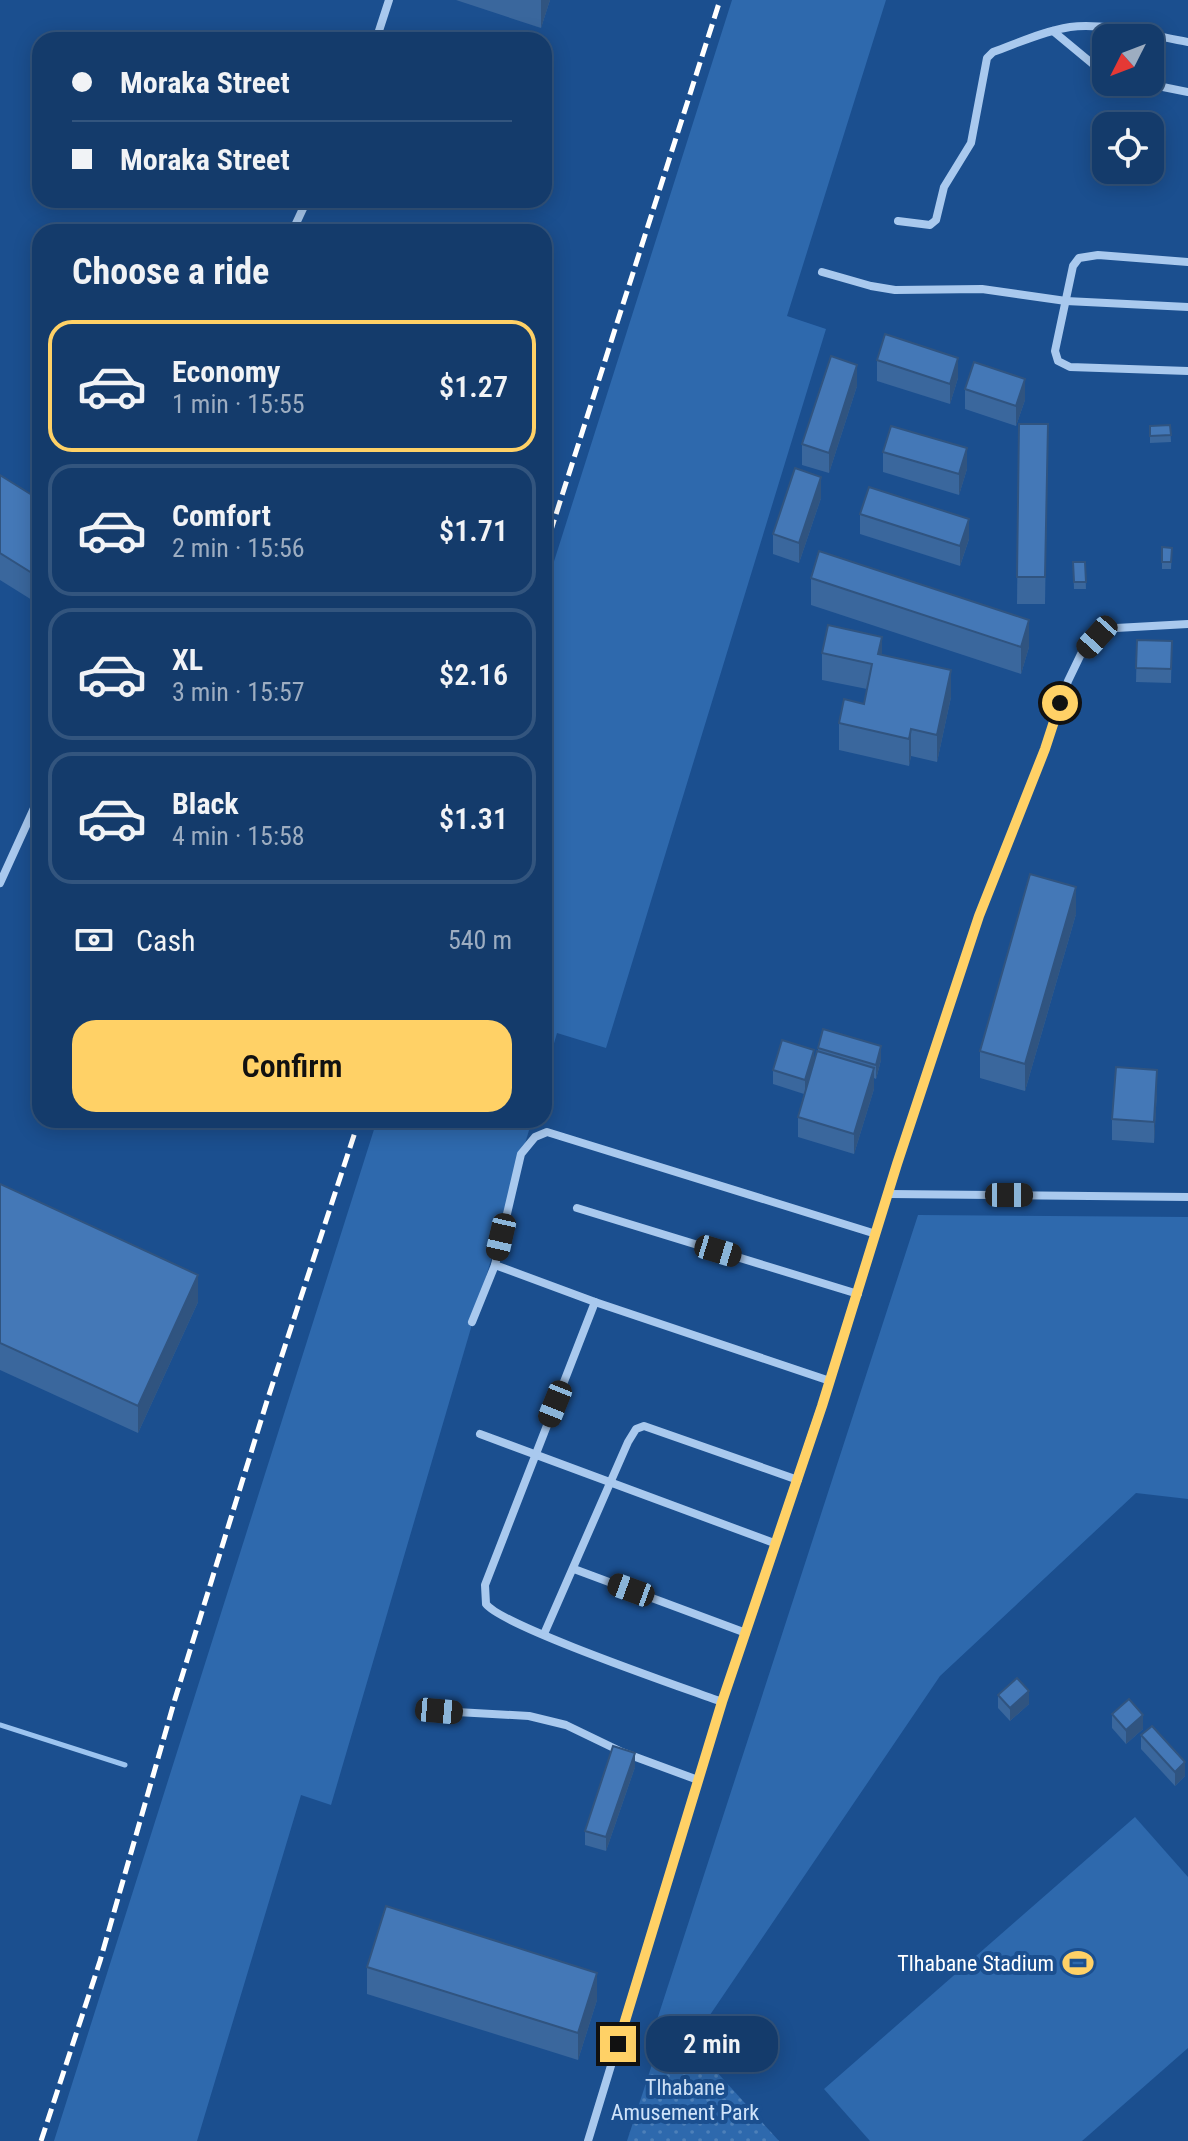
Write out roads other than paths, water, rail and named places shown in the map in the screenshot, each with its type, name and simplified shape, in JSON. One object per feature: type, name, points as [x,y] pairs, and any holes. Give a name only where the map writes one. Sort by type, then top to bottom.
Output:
[{"type":"street","points":[[379,32],[389,0]]},
{"type":"street","points":[[898,221],[930,225],[936,220],[944,187],[971,143],[987,58],[993,52],[1074,26],[1188,42]]},
{"type":"street","points":[[1053,31],[1092,63]]},
{"type":"street","points":[[1164,87],[1188,92]]},
{"type":"street","points":[[1188,262],[1079,258],[1073,266],[1055,351],[1058,361],[1064,366],[1188,371]]},
{"type":"street","points":[[822,272],[895,290],[982,289],[1066,301],[1188,307]]},
{"type":"street","points":[[588,2141],[722,1702],[798,1480],[979,916],[1045,749],[1068,681],[1081,654],[1097,637],[1116,628],[1188,624]]},
{"type":"street","points":[[0,883],[32,813]]},
{"type":"street","points":[[472,1322],[495,1265],[521,1154],[535,1137],[547,1132],[876,1234]]},
{"type":"street","points":[[889,1194],[1188,1197]]},
{"type":"street","points":[[577,1208],[858,1294]]},
{"type":"street","points":[[495,1265],[830,1381]]},
{"type":"street","points":[[595,1302],[485,1585],[484,1598],[494,1613],[722,1702]]},
{"type":"street","points":[[544,1634],[636,1429],[644,1426],[798,1480]]},
{"type":"street","points":[[480,1434],[774,1543]]},
{"type":"street","points":[[574,1569],[746,1633]]},
{"type":"street","points":[[439,1711],[529,1716],[566,1725],[622,1752],[698,1780]]},
{"type":"waterway","points":[[0,1725],[125,1765]]},
{"type":"railway","points":[[552,527],[720,0]]},
{"type":"railway","points":[[41,2141],[100,1961],[175,1699],[267,1401],[356,1128]]},
{"type":"place","name":"Tlhabane Stadium","points":[[1078,1963]]},
{"type":"park label","name":"Tlhabane Amusement Park","points":[[685,2100]]}]
